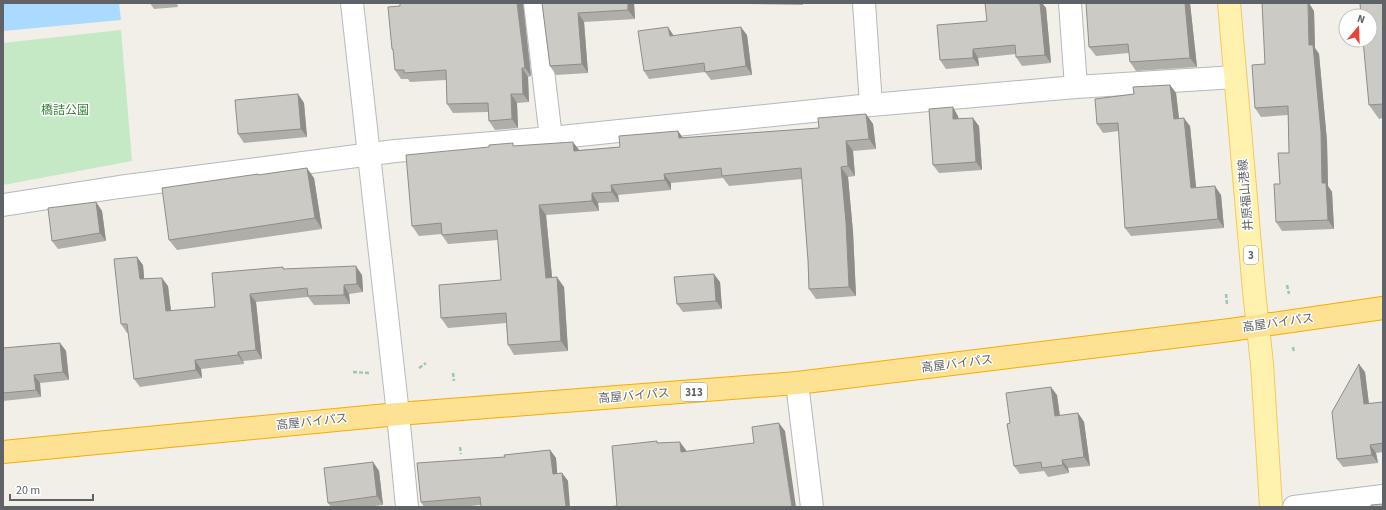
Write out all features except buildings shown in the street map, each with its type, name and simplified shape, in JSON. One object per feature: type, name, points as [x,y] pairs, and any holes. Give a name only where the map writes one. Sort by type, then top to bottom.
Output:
[{"type":"highway","name":"高屋バイパス","points":[[3,452],[398,414],[797,383],[1291,322],[1383,308]]},
{"type":"main road","name":"井原福山港線","points":[[1230,3],[1235,77],[1259,325],[1271,507]]},
{"type":"street","points":[[352,3],[407,507]]},
{"type":"street","points":[[535,3],[551,138]]},
{"type":"street","points":[[864,3],[871,105]]},
{"type":"street","points":[[1070,3],[1076,87]]},
{"type":"street","points":[[3,204],[369,154],[551,138],[871,105],[1076,87],[1235,77]]},
{"type":"street","points":[[797,383],[812,507]]},
{"type":"street","points":[[1294,507],[1383,496]]},
{"type":"path","points":[[1287,285],[1289,294]]},
{"type":"path","points":[[1226,294],[1227,304]]},
{"type":"path","points":[[1293,348],[1294,352]]},
{"type":"path","points":[[419,368],[426,363]]},
{"type":"path","points":[[353,372],[368,373]]},
{"type":"path","points":[[453,373],[454,381]]},
{"type":"path","points":[[460,447],[461,454]]},
{"type":"green space","name":"橋詰公園","points":[[121,30],[132,161],[3,185],[3,43]]},
{"type":"water","points":[[3,3],[119,3],[121,20],[3,31]]}]
